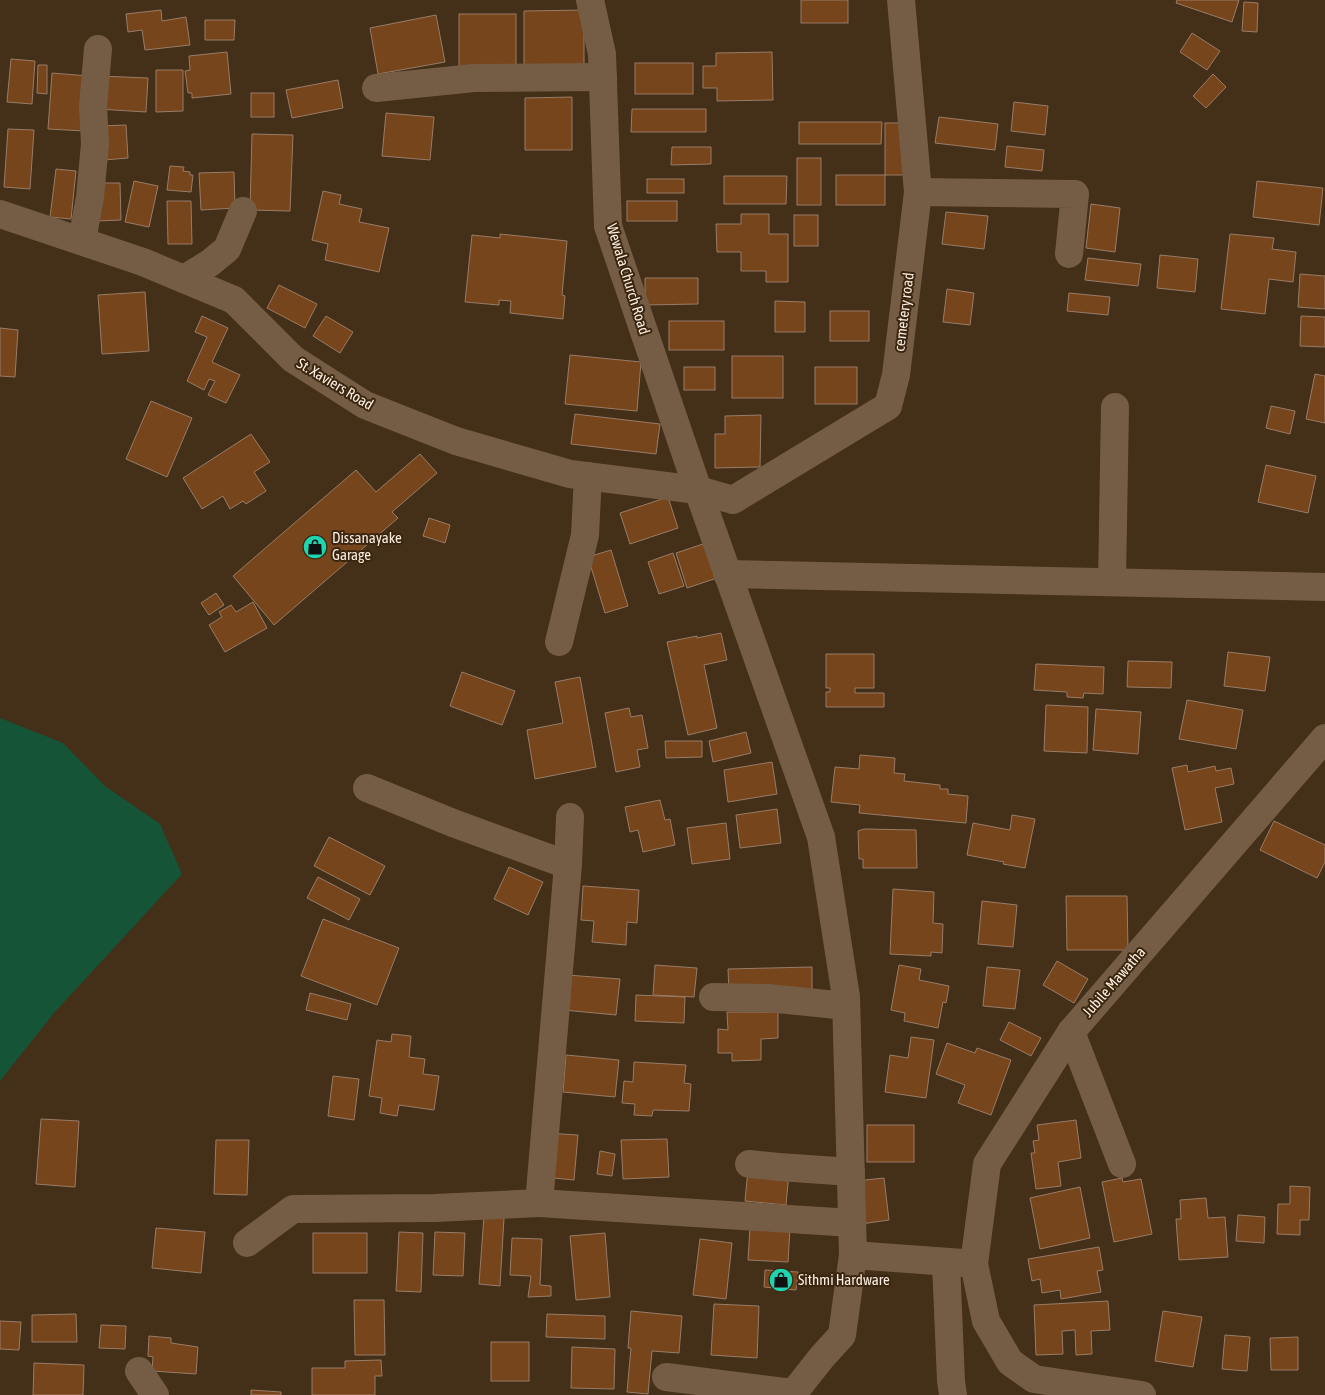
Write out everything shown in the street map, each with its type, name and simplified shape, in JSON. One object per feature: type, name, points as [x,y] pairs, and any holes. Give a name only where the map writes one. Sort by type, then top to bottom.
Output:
[{"type":"street","name":"Wewala Church Road","points":[[590,0],[602,54],[608,226],[727,574],[821,837],[846,997],[853,1255],[842,1335],[792,1394]]},
{"type":"street","name":"cemetery road","points":[[698,490],[733,500],[888,406],[896,375],[918,192],[901,0]]},
{"type":"street","points":[[82,241],[90,197],[95,144],[93,106],[98,49]]},
{"type":"street","points":[[376,88],[474,78],[603,77]]},
{"type":"street","points":[[918,192],[1075,194],[1069,254]]},
{"type":"street","points":[[184,279],[227,249],[243,211]]},
{"type":"street","name":"St. Xaviers Road","points":[[0,214],[143,262],[234,300],[293,359],[365,406],[456,441],[570,474],[698,490]]},
{"type":"street","points":[[1112,582],[1115,407]]},
{"type":"street","points":[[559,642],[585,535],[588,476]]},
{"type":"street","points":[[727,574],[1325,587]]},
{"type":"street","name":"Jubile Mawatha","points":[[1142,1395],[1034,1379],[1010,1362],[986,1321],[974,1264],[987,1164],[1071,1032],[1325,738]]},
{"type":"street","points":[[367,788],[453,823],[568,864]]},
{"type":"street","points":[[539,1203],[568,864],[570,817]]},
{"type":"street","points":[[713,997],[768,998],[846,1006]]},
{"type":"street","points":[[1071,1032],[1122,1164]]},
{"type":"street","points":[[749,1164],[851,1172]]},
{"type":"street","points":[[247,1243],[293,1209],[435,1208],[539,1203],[852,1223]]},
{"type":"street","points":[[853,1255],[974,1264]]},
{"type":"street","points":[[946,1262],[950,1381],[954,1395]]},
{"type":"street","points":[[139,1371],[155,1395]]},
{"type":"street","points":[[666,1377],[792,1394]]},
{"type":"green space","points":[[0,718],[63,743],[105,786],[160,824],[182,874],[54,1013],[0,1081]]},
{"type":"building","points":[[801,0],[848,0],[848,23],[801,23]]},
{"type":"building","points":[[1177,0],[1239,0],[1232,22],[1176,3]]},
{"type":"building","points":[[1244,2],[1258,3],[1257,32],[1242,31]]},
{"type":"building","points":[[161,10],[162,21],[186,17],[190,45],[145,50],[142,30],[128,32],[126,14]]},
{"type":"building","points":[[584,10],[584,68],[524,68],[524,11]]},
{"type":"building","points":[[459,14],[516,14],[516,67],[459,67]]},
{"type":"building","points":[[436,15],[445,62],[378,74],[370,28]]},
{"type":"building","points":[[205,20],[235,20],[234,40],[205,40]]},
{"type":"building","points":[[1192,33],[1220,51],[1207,70],[1180,52]]},
{"type":"building","points":[[227,52],[231,94],[192,98],[192,93],[188,93],[185,71],[190,70],[189,56]]},
{"type":"building","points":[[772,52],[773,100],[717,101],[717,88],[703,88],[703,66],[716,66],[716,53]]},
{"type":"building","points":[[11,59],[35,61],[32,104],[7,102]]},
{"type":"building","points":[[635,63],[693,63],[693,94],[635,94]]},
{"type":"building","points":[[38,65],[47,65],[47,94],[37,93]]},
{"type":"building","points":[[156,70],[183,70],[183,111],[156,112]]},
{"type":"building","points":[[52,73],[89,76],[85,131],[48,129]]},
{"type":"building","points":[[1213,74],[1226,87],[1206,108],[1193,96]]},
{"type":"building","points":[[100,76],[148,78],[146,112],[98,109]]},
{"type":"building","points":[[338,80],[343,108],[292,118],[286,90]]},
{"type":"building","points":[[251,93],[274,93],[274,117],[251,117]]},
{"type":"building","points":[[572,97],[572,150],[525,150],[525,98]]},
{"type":"building","points":[[1014,102],[1048,106],[1045,135],[1011,131]]},
{"type":"building","points":[[632,109],[706,109],[706,132],[631,132]]},
{"type":"building","points":[[386,113],[434,117],[430,160],[382,156]]},
{"type":"building","points":[[939,117],[998,124],[995,150],[935,143]]},
{"type":"building","points":[[799,122],[882,122],[881,144],[799,144]]},
{"type":"building","points":[[885,123],[906,123],[906,175],[885,175]]},
{"type":"building","points":[[126,125],[128,158],[104,160],[101,126]]},
{"type":"building","points":[[8,129],[34,130],[30,189],[4,187]]},
{"type":"building","points":[[252,134],[293,135],[290,211],[250,210]]},
{"type":"building","points":[[1007,146],[1044,150],[1042,171],[1005,167]]},
{"type":"building","points":[[672,147],[711,147],[711,164],[671,165]]},
{"type":"building","points":[[797,158],[821,158],[821,205],[797,205]]},
{"type":"building","points":[[170,166],[184,167],[183,171],[190,172],[190,175],[193,175],[191,192],[167,190]]},
{"type":"building","points":[[56,169],[76,171],[71,219],[50,217]]},
{"type":"building","points":[[234,172],[235,208],[201,210],[199,173]]},
{"type":"building","points":[[836,175],[885,175],[885,205],[836,205]]},
{"type":"building","points":[[724,176],[787,176],[786,204],[724,204]]},
{"type":"building","points":[[647,179],[684,179],[684,193],[647,193]]},
{"type":"building","points":[[134,181],[158,186],[149,227],[125,222]]},
{"type":"building","points":[[1257,181],[1323,188],[1319,225],[1253,217]]},
{"type":"building","points":[[97,183],[120,183],[121,220],[97,221]]},
{"type":"building","points":[[323,191],[341,195],[339,204],[362,209],[359,222],[389,228],[379,272],[325,260],[328,244],[312,240]]},
{"type":"building","points":[[167,201],[191,201],[192,244],[168,244]]},
{"type":"building","points":[[627,201],[677,201],[677,221],[627,221]]},
{"type":"building","points":[[1091,204],[1120,208],[1115,252],[1086,248]]},
{"type":"building","points":[[946,212],[988,216],[984,249],[942,244]]},
{"type":"building","points":[[741,214],[769,214],[769,234],[788,234],[788,282],[766,282],[766,271],[741,271],[741,252],[717,252],[716,224],[741,224]]},
{"type":"building","points":[[794,215],[818,215],[818,246],[794,246]]},
{"type":"building","points":[[500,234],[567,241],[562,295],[565,296],[563,319],[510,313],[511,301],[499,300],[499,305],[465,302],[472,235],[500,238]]},
{"type":"building","points":[[1230,234],[1274,238],[1272,249],[1296,252],[1293,282],[1269,279],[1265,314],[1221,309]]},
{"type":"building","points":[[1160,255],[1198,259],[1195,292],[1157,288]]},
{"type":"building","points":[[1088,258],[1141,264],[1138,286],[1085,280]]},
{"type":"building","points":[[1300,274],[1325,276],[1325,309],[1298,307]]},
{"type":"building","points":[[645,278],[698,278],[698,304],[645,305]]},
{"type":"building","points":[[279,285],[317,304],[305,328],[267,308]]},
{"type":"building","points":[[947,289],[974,293],[970,325],[943,322]]},
{"type":"building","points":[[145,292],[149,351],[102,354],[98,295]]},
{"type":"building","points":[[1069,293],[1110,297],[1108,315],[1067,311]]},
{"type":"building","points":[[775,301],[805,302],[805,332],[775,332]]},
{"type":"building","points":[[830,311],[869,311],[869,341],[830,341]]},
{"type":"building","points":[[202,316],[228,328],[212,362],[240,375],[226,403],[208,395],[215,381],[209,379],[204,390],[187,381],[207,337],[195,332]]},
{"type":"building","points":[[326,316],[353,332],[340,353],[313,336]]},
{"type":"building","points":[[1301,316],[1325,317],[1325,347],[1300,346]]},
{"type":"building","points":[[669,321],[724,321],[724,350],[669,350]]},
{"type":"building","points":[[0,328],[18,330],[15,377],[0,376]]},
{"type":"building","points":[[570,355],[641,362],[637,411],[565,404]]},
{"type":"building","points":[[732,356],[783,356],[783,398],[732,398]]},
{"type":"building","points":[[684,367],[715,367],[715,390],[684,390]]},
{"type":"building","points":[[815,367],[857,367],[857,404],[815,404]]},
{"type":"building","points":[[1315,374],[1325,376],[1325,423],[1306,419]]},
{"type":"building","points":[[151,401],[192,418],[167,477],[126,459]]},
{"type":"building","points":[[1271,406],[1295,411],[1290,434],[1266,428]]},
{"type":"building","points":[[575,414],[660,424],[656,454],[571,444]]},
{"type":"building","points":[[761,415],[760,467],[715,468],[715,434],[725,434],[725,416]]},
{"type":"building","points":[[251,434],[270,462],[254,472],[266,491],[246,504],[243,501],[230,509],[223,496],[202,509],[183,478]]},
{"type":"building","name":"Dissanayake Garage","points":[[420,454],[437,473],[392,512],[398,518],[274,625],[233,576],[356,470],[376,492]]},
{"type":"building","points":[[1266,465],[1316,476],[1308,513],[1258,502]]},
{"type":"building","points":[[668,497],[678,528],[630,544],[620,513]]},
{"type":"building","points":[[429,518],[450,525],[445,543],[423,536]]},
{"type":"building","points":[[712,541],[723,576],[687,588],[676,553]]},
{"type":"building","points":[[611,550],[628,606],[605,613],[588,557]]},
{"type":"building","points":[[673,553],[684,586],[659,594],[648,562]]},
{"type":"building","points":[[216,593],[224,605],[209,615],[201,603]]},
{"type":"building","points":[[253,602],[267,628],[225,652],[209,625],[222,617],[219,612],[231,605],[236,612]]},
{"type":"building","points":[[721,633],[727,660],[704,665],[717,728],[688,735],[667,642]]},
{"type":"building","points":[[1228,652],[1270,657],[1265,691],[1224,686]]},
{"type":"building","points":[[826,654],[874,654],[874,688],[855,688],[855,693],[884,693],[884,707],[826,707],[826,692],[830,692],[830,688],[826,688]]},
{"type":"building","points":[[1128,661],[1172,662],[1171,688],[1127,687]]},
{"type":"building","points":[[1036,664],[1104,667],[1103,694],[1084,693],[1083,698],[1067,697],[1067,692],[1034,690]]},
{"type":"building","points":[[462,672],[515,691],[502,725],[450,706]]},
{"type":"building","points":[[580,677],[596,767],[535,779],[527,730],[563,723],[555,682]]},
{"type":"building","points":[[1187,700],[1243,710],[1236,749],[1179,739]]},
{"type":"building","points":[[1046,705],[1088,707],[1087,753],[1044,751]]},
{"type":"building","points":[[629,708],[631,717],[642,715],[648,748],[637,750],[640,767],[616,772],[605,713]]},
{"type":"building","points":[[1096,709],[1141,712],[1138,754],[1093,750]]},
{"type":"building","points":[[746,732],[751,753],[713,762],[709,741]]},
{"type":"building","points":[[665,741],[702,741],[702,757],[666,758]]},
{"type":"building","points":[[860,755],[895,758],[894,773],[905,774],[904,781],[940,785],[940,789],[948,789],[948,794],[968,796],[966,823],[859,813],[860,805],[831,802],[835,767],[859,769]]},
{"type":"building","points":[[772,762],[777,794],[728,802],[724,770]]},
{"type":"building","points":[[1187,765],[1188,772],[1215,766],[1216,771],[1231,768],[1234,784],[1215,788],[1222,822],[1185,830],[1172,768]]},
{"type":"building","points":[[660,800],[665,820],[670,819],[675,845],[643,852],[638,830],[630,832],[625,807]]},
{"type":"building","points":[[777,809],[781,843],[740,848],[736,815]]},
{"type":"building","points":[[1012,815],[1035,819],[1025,868],[967,855],[973,823],[1010,830]]},
{"type":"building","points":[[1274,821],[1325,845],[1325,862],[1317,878],[1260,850]]},
{"type":"building","points":[[726,823],[730,859],[692,864],[687,828]]},
{"type":"building","points":[[864,829],[916,830],[917,868],[863,868],[863,859],[859,859],[858,831]]},
{"type":"building","points":[[329,837],[385,866],[370,895],[314,866]]},
{"type":"building","points":[[509,867],[543,882],[528,915],[494,899]]},
{"type":"building","points":[[318,877],[360,899],[349,920],[307,898]]},
{"type":"building","points":[[583,886],[639,890],[637,923],[627,922],[626,945],[592,942],[594,921],[581,920]]},
{"type":"building","points":[[893,889],[934,892],[933,923],[943,924],[942,953],[931,952],[931,956],[890,954]]},
{"type":"building","points":[[1066,896],[1127,896],[1128,950],[1067,950]]},
{"type":"building","points":[[982,901],[1017,905],[1013,947],[978,944]]},
{"type":"building","points":[[323,919],[399,948],[377,1005],[301,976]]},
{"type":"building","points":[[1057,961],[1088,979],[1074,1003],[1043,985]]},
{"type":"building","points":[[655,965],[697,968],[694,997],[653,995]]},
{"type":"building","points":[[899,965],[921,969],[919,980],[949,986],[946,1003],[943,1002],[938,1028],[904,1021],[905,1013],[891,1010]]},
{"type":"building","points":[[812,967],[812,991],[729,992],[728,969]]},
{"type":"building","points":[[987,967],[1020,970],[1015,1009],[983,1006]]},
{"type":"building","points":[[567,975],[620,979],[616,1015],[564,1010]]},
{"type":"building","points":[[310,993],[351,1004],[347,1020],[306,1010]]},
{"type":"building","points":[[636,995],[685,997],[684,1023],[635,1021]]},
{"type":"building","points":[[727,1012],[778,1012],[778,1038],[761,1039],[761,1060],[732,1061],[732,1053],[718,1053],[718,1029],[728,1030]]},
{"type":"building","points":[[1009,1022],[1041,1038],[1031,1056],[1000,1040]]},
{"type":"building","points":[[392,1034],[411,1036],[409,1057],[425,1059],[423,1074],[439,1076],[434,1110],[399,1105],[397,1116],[380,1113],[382,1098],[369,1096],[377,1040],[391,1042]]},
{"type":"building","points":[[911,1037],[934,1040],[926,1098],[885,1092],[890,1055],[908,1058]]},
{"type":"building","points":[[947,1043],[975,1053],[977,1048],[1011,1060],[991,1115],[958,1103],[965,1085],[936,1074]]},
{"type":"building","points":[[566,1055],[619,1060],[615,1097],[563,1092]]},
{"type":"building","points":[[634,1062],[686,1065],[684,1083],[691,1084],[689,1111],[653,1110],[652,1116],[634,1115],[635,1104],[622,1103],[624,1081],[633,1082]]},
{"type":"building","points":[[333,1076],[359,1079],[354,1120],[328,1116]]},
{"type":"building","points":[[41,1119],[79,1121],[75,1187],[36,1184]]},
{"type":"building","points":[[1076,1120],[1081,1158],[1058,1162],[1061,1186],[1036,1189],[1031,1153],[1035,1153],[1033,1141],[1039,1140],[1037,1125]]},
{"type":"building","points":[[867,1125],[914,1125],[914,1162],[867,1162]]},
{"type":"building","points":[[546,1133],[578,1135],[574,1180],[543,1177]]},
{"type":"building","points":[[667,1139],[669,1177],[623,1179],[621,1140]]},
{"type":"building","points":[[216,1140],[249,1140],[247,1195],[214,1194]]},
{"type":"building","points":[[600,1151],[615,1154],[612,1176],[597,1174]]},
{"type":"building","points":[[748,1169],[789,1173],[786,1205],[745,1201]]},
{"type":"building","points":[[884,1178],[889,1220],[861,1224],[856,1181]]},
{"type":"building","points":[[1122,1178],[1123,1182],[1141,1179],[1152,1234],[1114,1242],[1102,1182]]},
{"type":"building","points":[[1290,1186],[1310,1187],[1309,1220],[1300,1220],[1300,1235],[1277,1234],[1278,1204],[1290,1204]]},
{"type":"building","points":[[1080,1187],[1090,1238],[1040,1249],[1030,1198]]},
{"type":"building","points":[[1206,1198],[1208,1218],[1225,1217],[1228,1257],[1179,1260],[1176,1219],[1181,1219],[1180,1200]]},
{"type":"building","points":[[1238,1215],[1265,1217],[1264,1243],[1236,1241]]},
{"type":"building","points":[[484,1216],[504,1218],[500,1286],[479,1284]]},
{"type":"building","points":[[750,1227],[790,1229],[788,1262],[748,1260]]},
{"type":"building","points":[[156,1228],[205,1232],[201,1273],[152,1268]]},
{"type":"building","points":[[399,1232],[423,1233],[421,1292],[396,1291]]},
{"type":"building","points":[[435,1232],[465,1233],[463,1276],[433,1275]]},
{"type":"building","points":[[313,1233],[367,1233],[367,1273],[313,1273]]},
{"type":"building","points":[[605,1233],[610,1297],[576,1300],[570,1236]]},
{"type":"building","points":[[512,1238],[542,1239],[540,1285],[551,1286],[551,1296],[528,1297],[531,1276],[510,1275]]},
{"type":"building","points":[[700,1239],[732,1243],[726,1299],[693,1295]]},
{"type":"building","points":[[1099,1247],[1103,1270],[1097,1271],[1101,1292],[1061,1299],[1060,1290],[1042,1293],[1040,1279],[1032,1281],[1028,1259]]},
{"type":"building","name":"Sithmi Hardware","points":[[765,1270],[798,1272],[796,1290],[764,1287]]},
{"type":"building","points":[[354,1300],[384,1300],[385,1355],[355,1355]]},
{"type":"building","points":[[1108,1301],[1110,1330],[1091,1331],[1092,1354],[1076,1355],[1075,1330],[1062,1331],[1063,1354],[1036,1355],[1034,1305]]},
{"type":"building","points":[[714,1304],[759,1306],[757,1358],[711,1355]]},
{"type":"building","points":[[631,1311],[682,1316],[679,1353],[652,1351],[648,1394],[627,1392],[631,1348],[628,1348]]},
{"type":"building","points":[[1163,1311],[1202,1317],[1193,1367],[1155,1361]]},
{"type":"building","points":[[76,1314],[77,1342],[32,1342],[32,1315]]},
{"type":"building","points":[[547,1314],[605,1316],[605,1339],[546,1337]]},
{"type":"building","points":[[0,1321],[21,1322],[19,1350],[0,1349]]},
{"type":"building","points":[[101,1325],[126,1326],[125,1349],[99,1348]]},
{"type":"building","points":[[1225,1335],[1250,1337],[1247,1371],[1222,1369]]},
{"type":"building","points":[[149,1336],[171,1338],[171,1343],[198,1347],[196,1374],[152,1371],[153,1357],[148,1356]]},
{"type":"building","points":[[1298,1337],[1298,1370],[1271,1370],[1270,1338]]},
{"type":"building","points":[[491,1342],[529,1342],[529,1381],[491,1381]]},
{"type":"building","points":[[572,1347],[615,1349],[614,1389],[571,1388]]},
{"type":"building","points":[[381,1360],[382,1376],[375,1376],[375,1395],[312,1395],[312,1368],[345,1368],[345,1361]]},
{"type":"building","points":[[34,1363],[84,1365],[83,1395],[33,1395]]},
{"type":"building","points":[[251,1390],[281,1392],[281,1395],[251,1395]]},
{"type":"place","name":"Dissanayake Garage","points":[[315,547]]},
{"type":"place","name":"Sithmi Hardware","points":[[781,1280]]}]
